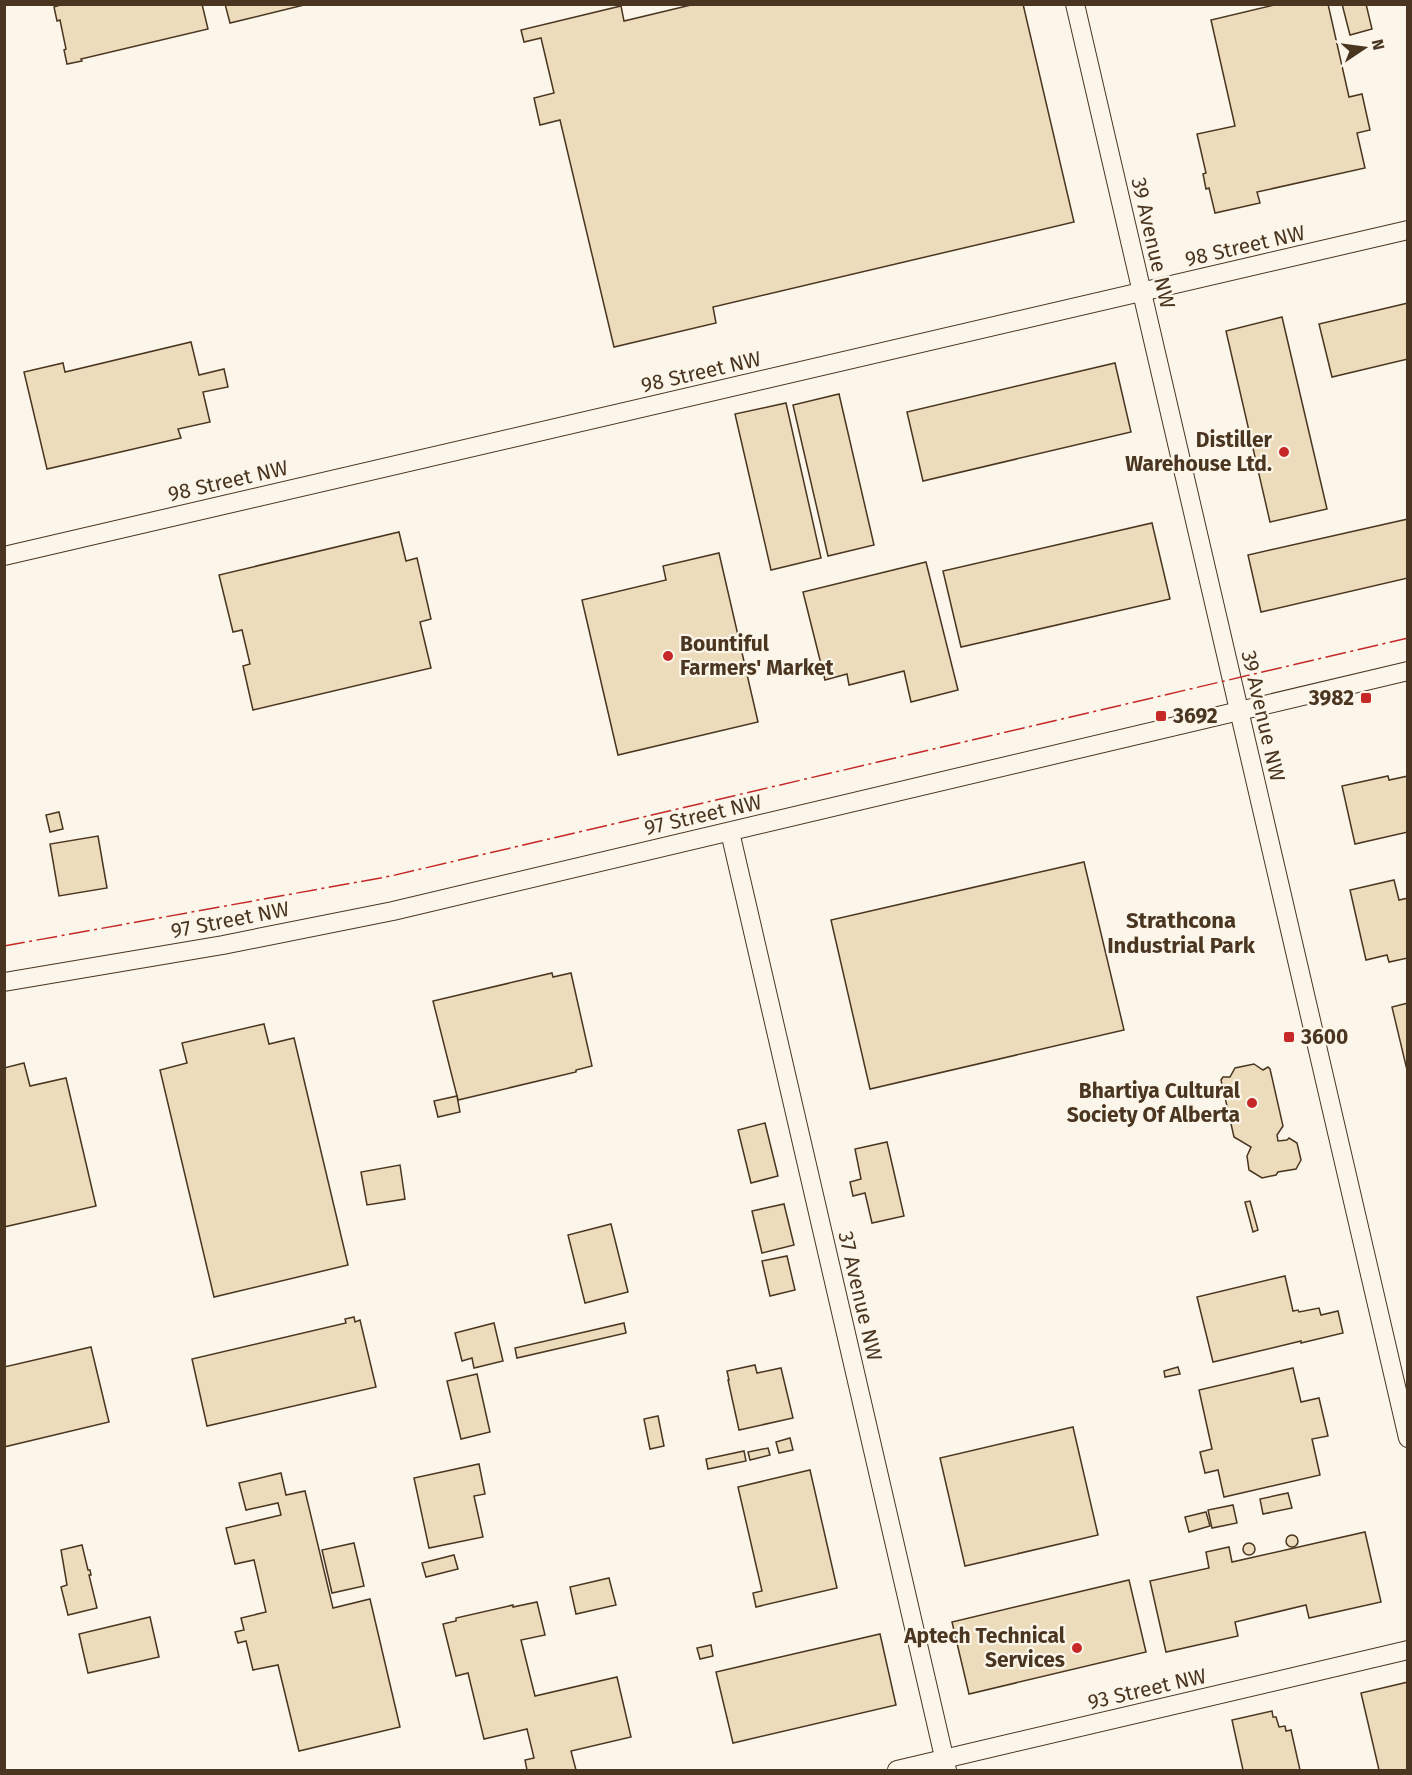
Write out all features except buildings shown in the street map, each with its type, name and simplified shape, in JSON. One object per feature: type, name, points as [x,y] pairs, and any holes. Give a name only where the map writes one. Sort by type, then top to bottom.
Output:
[{"type":"street","name":"39 Avenue NW","points":[[1075,4],[1407,1438]]},
{"type":"street","name":"98 Street NW","points":[[4,556],[1407,230]]},
{"type":"street","name":"97 Street NW","points":[[4,982],[223,945],[381,913],[1407,671]]},
{"type":"street","name":"37 Avenue NW","points":[[730,832],[945,1765]]},
{"type":"street","name":"93 Street NW","points":[[897,1770],[945,1765],[1407,1650]]},
{"type":"power","points":[[4,946],[391,876],[1408,638]]},
{"type":"place","name":"Distiller Warehouse Ltd.","points":[[1284,452]]},
{"type":"place","name":"Bountiful Farmers' Market","points":[[668,656]]},
{"type":"place","name":"3982","points":[[1366,698]]},
{"type":"place","name":"3692","points":[[1161,716]]},
{"type":"place","name":"3600","points":[[1289,1037]]},
{"type":"place","name":"Bhartiya Cultural Society Of Alberta","points":[[1252,1103]]},
{"type":"place","name":"Aptech Technical Services","points":[[1077,1648]]},
{"type":"district","name":"Strathcona Industrial Park","points":[[1181,932]]}]
